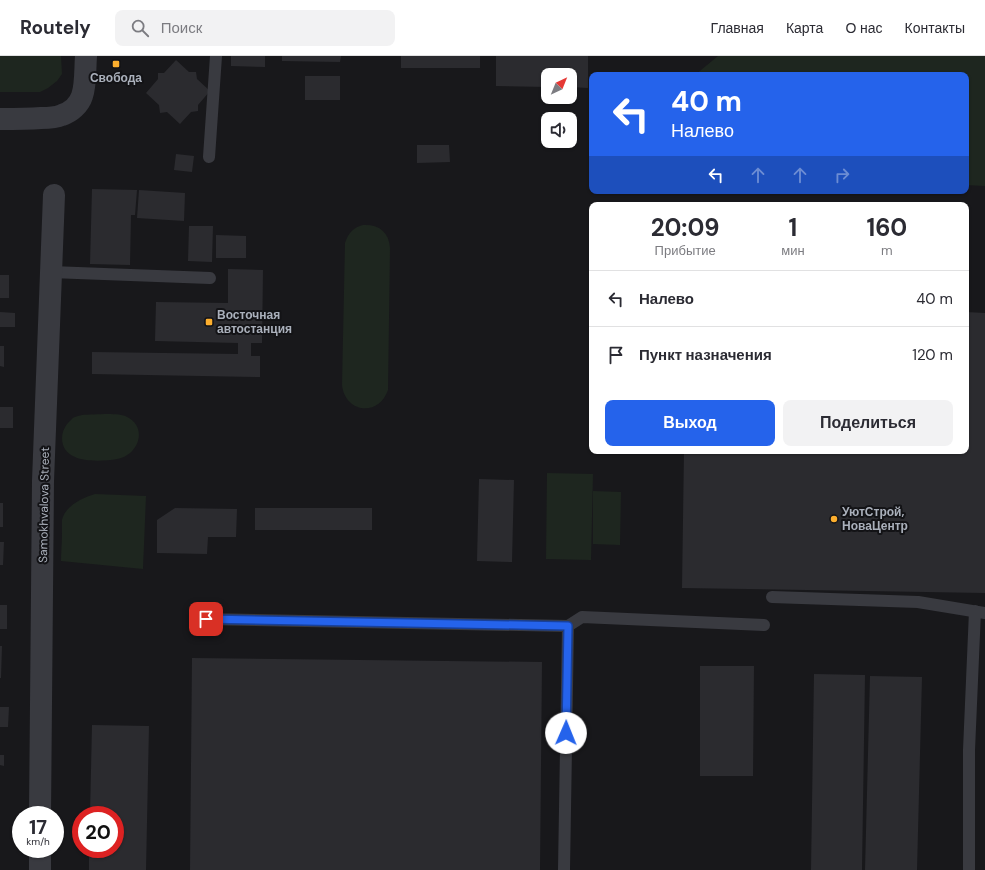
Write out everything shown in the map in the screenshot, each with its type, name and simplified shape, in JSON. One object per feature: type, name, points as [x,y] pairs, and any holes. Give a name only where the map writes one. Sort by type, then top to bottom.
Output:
[{"type":"street","points":[[0,119],[56,117],[64,115],[71,110],[82,97],[86,56]]},
{"type":"street","name":"Samokhvalova Street","points":[[40,806],[43,481],[54,195]]},
{"type":"street","points":[[40,858],[40,870]]},
{"type":"lane","points":[[209,157],[216,56]]},
{"type":"lane","points":[[51,272],[210,278]]},
{"type":"lane","points":[[772,598],[918,602],[980,612],[969,750],[968,870]]},
{"type":"lane","points":[[206,619],[568,626],[582,617],[764,625]]},
{"type":"lane","points":[[564,870],[568,626]]},
{"type":"shaded area","points":[[0,56],[61,56],[62,74],[57,81],[40,92],[0,92]]},
{"type":"shaded area","points":[[718,56],[985,56],[985,186],[969,185],[969,72],[699,72]]},
{"type":"shaded area","points":[[363,225],[374,226],[382,230],[388,238],[390,248],[388,390],[384,399],[377,405],[370,408],[356,406],[349,401],[344,394],[342,385],[345,243],[352,231]]},
{"type":"shaded area","points":[[112,414],[127,417],[134,422],[139,434],[135,447],[125,456],[112,460],[84,460],[70,454],[63,446],[62,435],[72,419],[82,415]]},
{"type":"shaded area","points":[[547,473],[593,474],[591,560],[546,559]]},
{"type":"shaded area","points":[[593,491],[621,492],[620,545],[593,544]]},
{"type":"shaded area","points":[[95,494],[146,496],[143,569],[61,561],[62,520],[64,515],[75,503]]},
{"type":"building","points":[[231,56],[265,56],[265,67],[231,66]]},
{"type":"building","points":[[282,56],[341,56],[340,62],[282,61]]},
{"type":"building","points":[[401,56],[480,56],[480,68],[401,68]]},
{"type":"building","points":[[496,56],[588,56],[588,88],[577,87],[577,68],[541,68],[541,87],[496,86]]},
{"type":"building","points":[[176,60],[189,72],[196,72],[197,79],[210,91],[198,105],[198,111],[191,112],[180,124],[167,112],[160,113],[159,105],[146,93],[158,79],[158,73],[164,73]]},
{"type":"building","points":[[305,76],[340,76],[340,100],[305,100]]},
{"type":"building","points":[[417,145],[449,145],[450,162],[417,163]]},
{"type":"building","points":[[176,154],[194,156],[192,172],[174,170]]},
{"type":"building","points":[[92,189],[137,190],[135,215],[131,215],[130,265],[90,264]]},
{"type":"building","points":[[139,190],[185,193],[184,221],[137,218]]},
{"type":"building","points":[[189,226],[213,226],[212,262],[188,261]]},
{"type":"building","points":[[216,235],[246,236],[246,258],[216,258]]},
{"type":"building","points":[[228,269],[263,270],[262,343],[251,343],[251,356],[260,356],[260,377],[92,374],[92,352],[238,354],[238,343],[155,341],[156,302],[228,303]]},
{"type":"building","points":[[0,275],[9,275],[9,298],[0,298]]},
{"type":"building","points":[[0,312],[15,313],[15,327],[0,327]]},
{"type":"building","name":"УютСтрой, НоваЦентр","points":[[969,312],[985,313],[985,593],[682,588],[684,454],[969,454]]},
{"type":"building","points":[[0,346],[4,346],[4,367],[0,366]]},
{"type":"building","points":[[0,407],[13,407],[13,428],[0,428]]},
{"type":"building","points":[[479,479],[514,480],[512,562],[477,561]]},
{"type":"building","points":[[0,503],[3,503],[3,527],[0,527]]},
{"type":"building","points":[[175,508],[237,509],[236,537],[208,537],[207,554],[157,553],[157,520]]},
{"type":"building","points":[[255,508],[372,508],[372,530],[255,530]]},
{"type":"building","points":[[0,542],[4,542],[3,565],[0,565]]},
{"type":"building","points":[[0,605],[7,605],[7,629],[0,629]]},
{"type":"building","points":[[0,646],[2,646],[1,678],[0,678]]},
{"type":"building","points":[[192,658],[542,662],[540,870],[190,870]]},
{"type":"building","points":[[700,666],[754,666],[753,776],[700,776]]},
{"type":"building","points":[[814,674],[865,675],[862,870],[811,870]]},
{"type":"building","points":[[870,676],[922,677],[917,870],[865,870]]},
{"type":"building","points":[[0,707],[9,707],[8,727],[0,727]]},
{"type":"building","points":[[92,725],[149,726],[146,870],[89,870],[89,858],[124,858],[124,806],[90,806]]},
{"type":"building","points":[[0,755],[4,755],[4,766],[0,765]]},
{"type":"place","name":"Свобода","points":[[116,64]]},
{"type":"place","name":"Восточная автостанция","points":[[209,322]]},
{"type":"place","name":"УютСтрой, НоваЦентр","points":[[834,519]]},
{"type":"route","points":[[206,619],[568,626],[566,733]]}]
